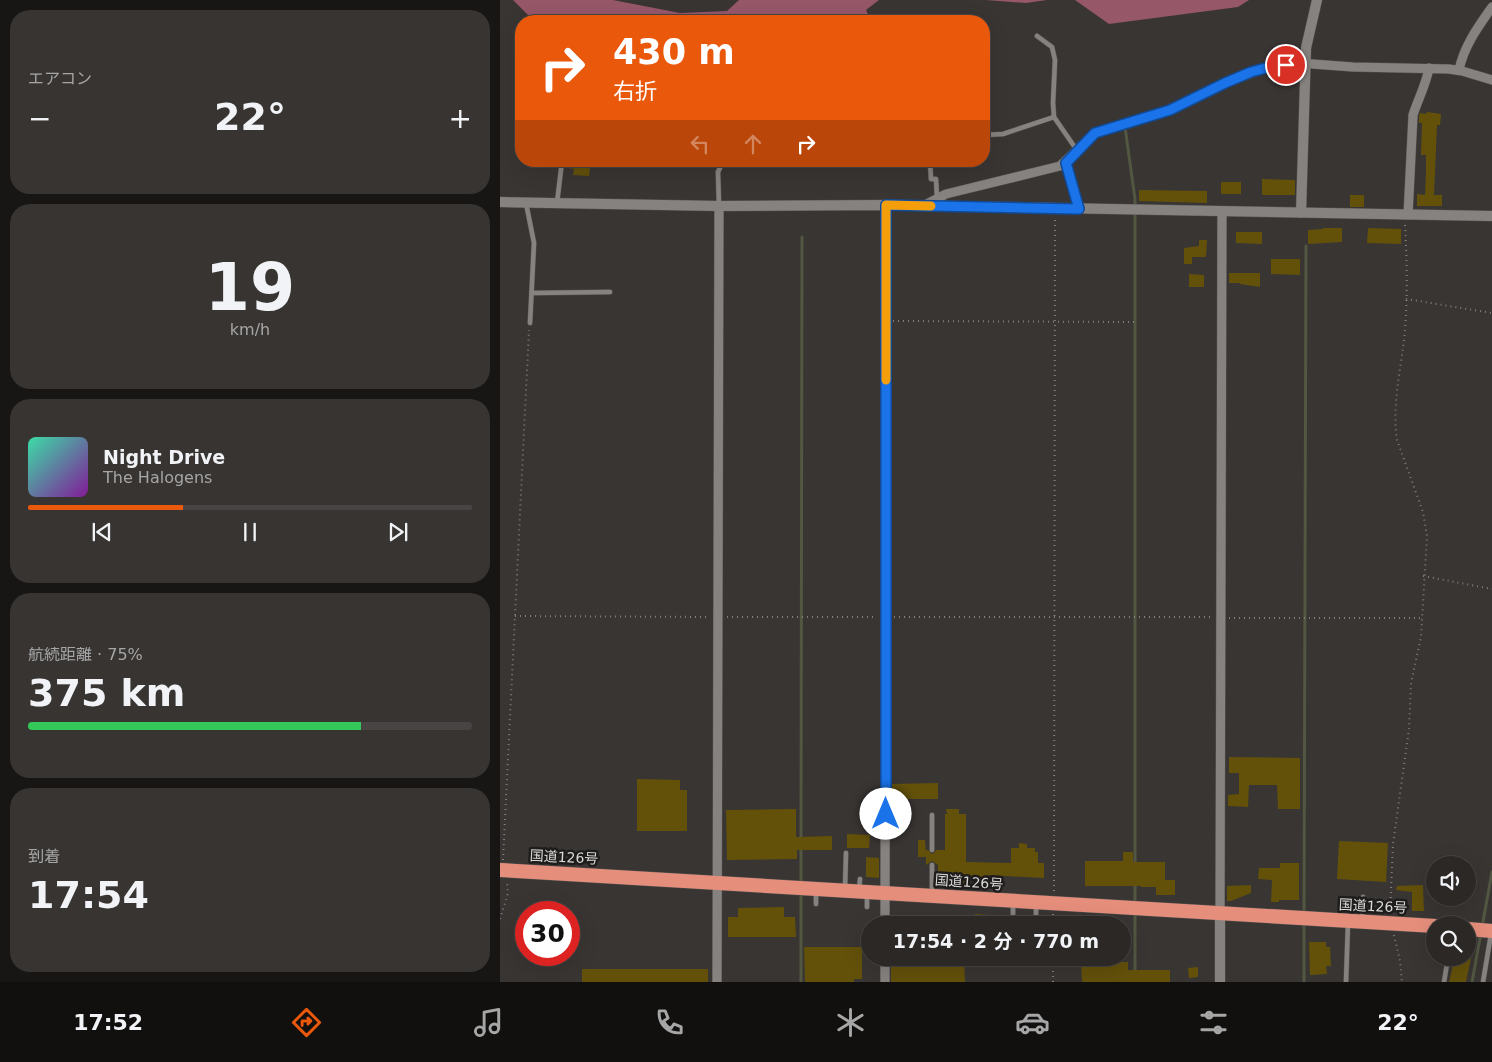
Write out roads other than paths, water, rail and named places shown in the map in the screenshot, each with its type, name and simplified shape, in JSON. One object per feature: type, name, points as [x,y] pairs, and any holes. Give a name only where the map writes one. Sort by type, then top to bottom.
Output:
[{"type":"highway","name":"国道126号","points":[[503,870],[816,889],[858,888],[885,893],[932,896],[1013,908],[1036,909],[1054,903],[1426,925]]},
{"type":"highway","points":[[1476,930],[1492,932]]},
{"type":"street","points":[[1302,213],[1306,48],[1317,0]]},
{"type":"street","points":[[1460,70],[1468,43],[1492,7]]},
{"type":"street","points":[[923,206],[946,194],[1060,166],[1066,163],[1095,133],[1170,110],[1225,83],[1251,72],[1273,66],[1306,63],[1353,67],[1429,68],[1460,70],[1492,80]]},
{"type":"street","points":[[1407,215],[1413,115],[1427,80],[1429,68]]},
{"type":"street","points":[[500,202],[719,206],[886,205],[1492,216]]},
{"type":"street","points":[[885,916],[886,205]]},
{"type":"street","points":[[718,982],[719,206]]},
{"type":"street","points":[[1220,982],[1222,212]]},
{"type":"street","points":[[885,966],[885,982]]},
{"type":"lane","points":[[1036,36],[1052,47],[1055,60],[1054,117],[1077,151]]},
{"type":"lane","points":[[990,135],[1003,134],[1054,117]]},
{"type":"lane","points":[[1066,163],[1079,209]]},
{"type":"lane","points":[[557,203],[561,167]]},
{"type":"lane","points":[[719,206],[718,172],[720,167]]},
{"type":"lane","points":[[930,167],[931,179],[936,179],[937,198]]},
{"type":"lane","points":[[526,202],[534,243],[530,323]]},
{"type":"lane","points":[[532,293],[610,292]]},
{"type":"lane","points":[[932,815],[932,850]]},
{"type":"lane","points":[[846,853],[858,888],[867,907]]},
{"type":"lane","points":[[932,865],[932,896]]},
{"type":"lane","points":[[816,889],[816,904]]},
{"type":"lane","points":[[1346,982],[1355,921],[1363,897]]},
{"type":"lane","points":[[1483,982],[1492,932]]},
{"type":"lane","points":[[1444,982],[1447,966]]},
{"type":"waterway","points":[[1125,127],[1135,199],[1135,866]]},
{"type":"waterway","points":[[801,839],[802,237]]},
{"type":"waterway","points":[[1304,914],[1306,246]]},
{"type":"waterway","points":[[801,848],[801,884]]},
{"type":"waterway","points":[[1482,927],[1492,872]]},
{"type":"waterway","points":[[1135,882],[1135,903]]},
{"type":"waterway","points":[[801,893],[801,982]]},
{"type":"waterway","points":[[1135,912],[1135,973]]},
{"type":"waterway","points":[[1304,923],[1304,982]]},
{"type":"waterway","points":[[1472,982],[1481,933]]}]
